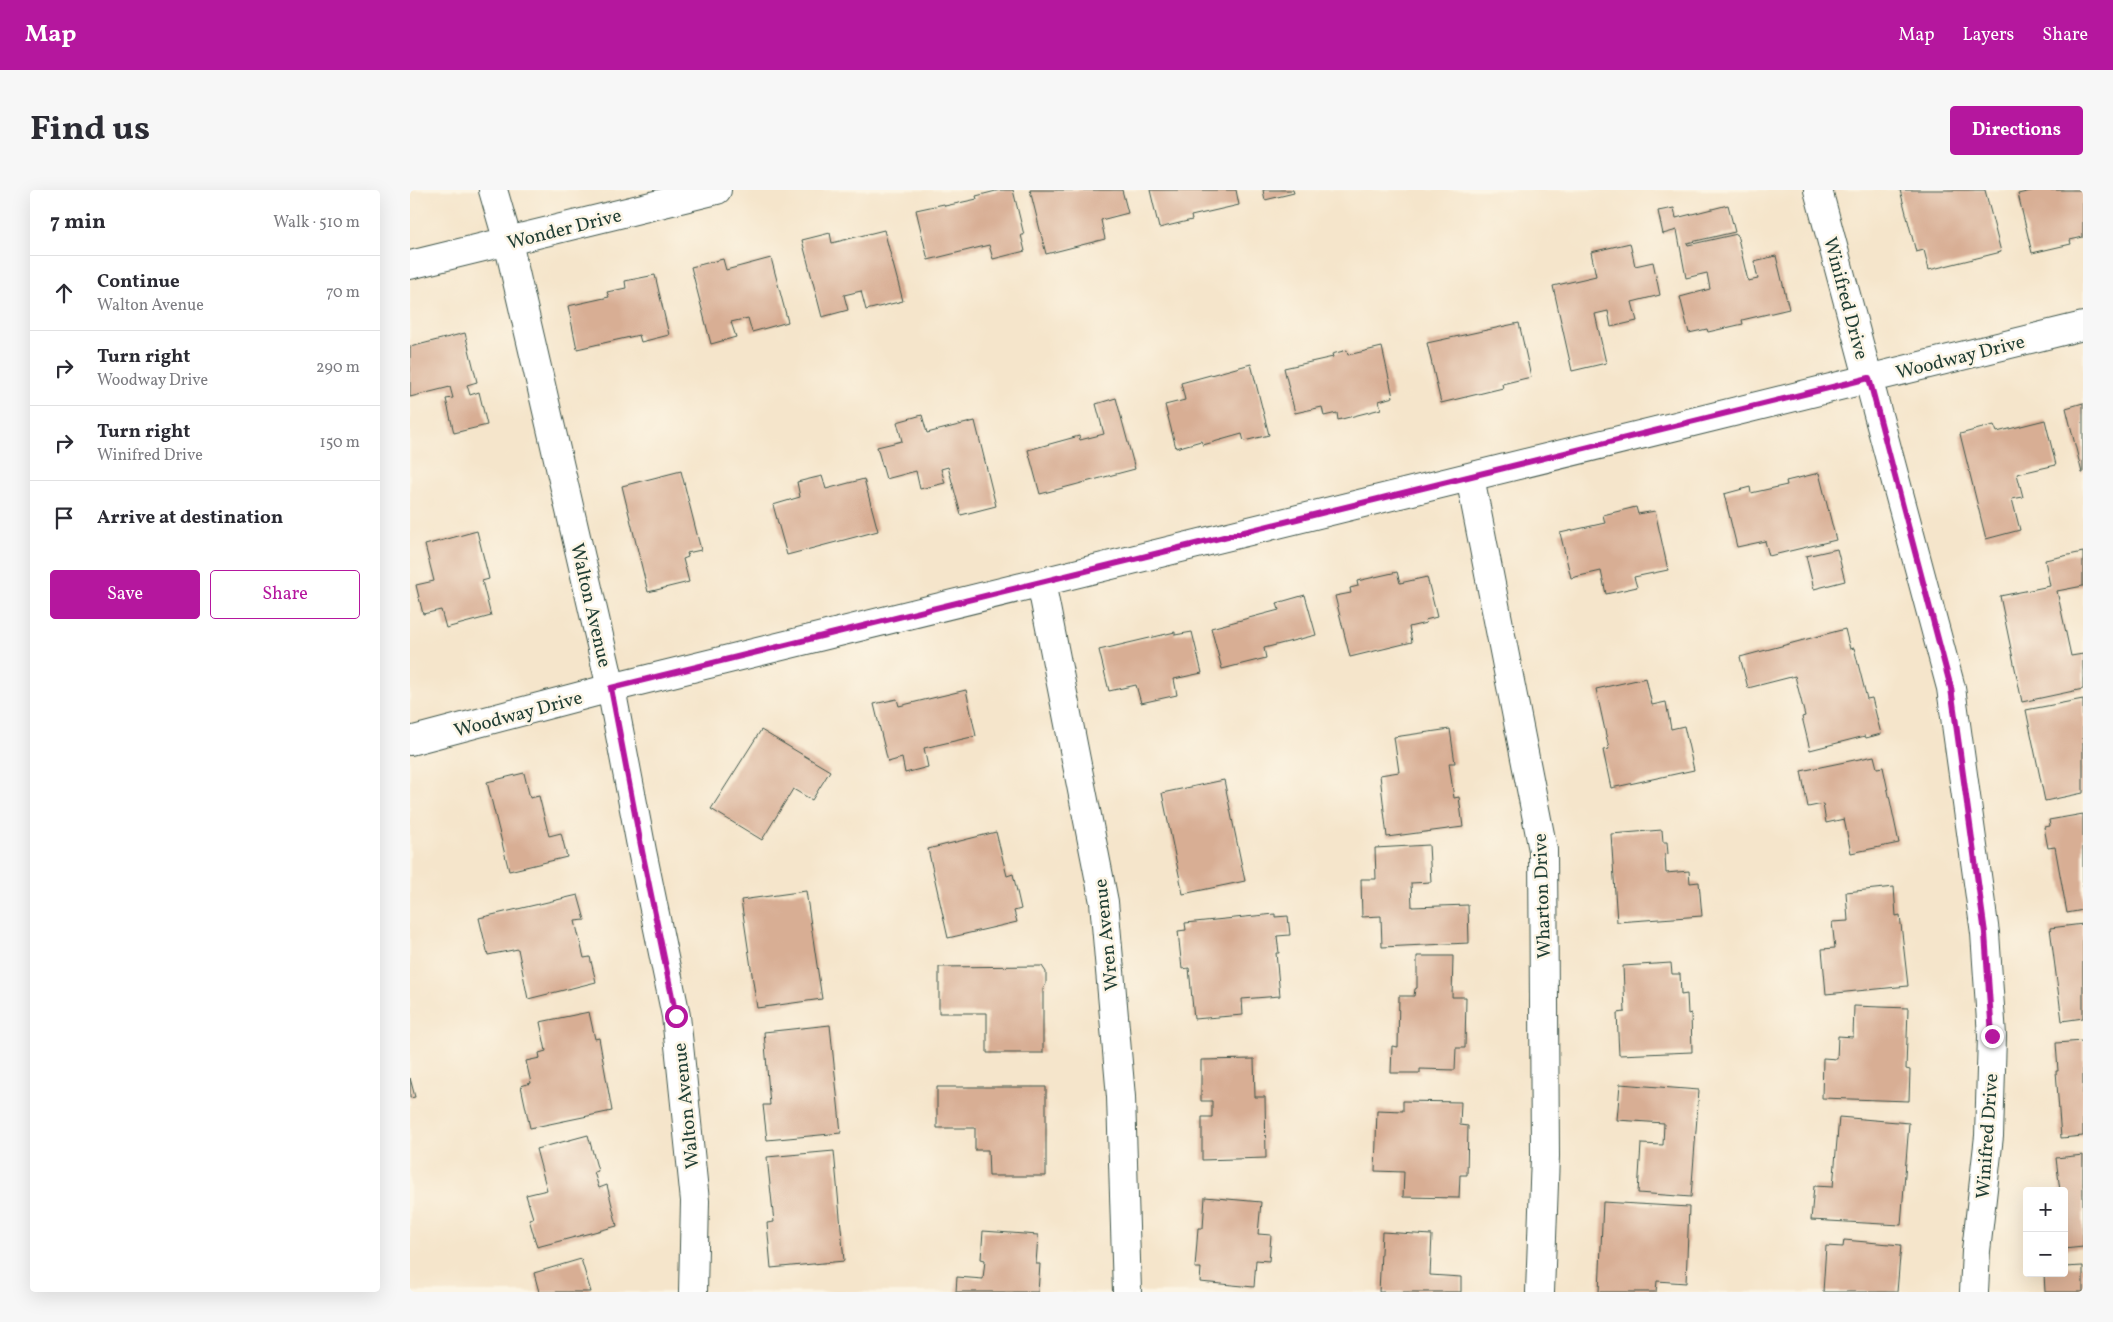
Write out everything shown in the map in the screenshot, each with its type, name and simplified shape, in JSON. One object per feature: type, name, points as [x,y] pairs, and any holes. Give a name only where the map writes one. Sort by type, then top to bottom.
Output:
[{"type":"street","name":"Walton Avenue","points":[[493,190],[508,242],[611,688],[676,1016],[695,1201],[693,1292]]},
{"type":"street","name":"Wonder Drive","points":[[410,266],[717,190]]},
{"type":"street","name":"Winifred Drive","points":[[1818,190],[1951,688],[1985,933],[1992,1036],[1989,1136],[1976,1251],[1974,1292]]},
{"type":"street","name":"Woodway Drive","points":[[410,741],[611,688],[2083,326]]},
{"type":"street","name":"Wharton Drive","points":[[1470,477],[1543,850],[1545,1156],[1540,1292]]},
{"type":"street","name":"Wren Avenue","points":[[1041,582],[1074,741],[1104,902],[1121,1097],[1128,1292]]},
{"type":"building","points":[[1000,190],[1013,190],[1024,235],[1021,235],[1025,251],[993,259],[989,245],[928,260],[916,210],[977,199],[976,196]]},
{"type":"building","points":[[1030,190],[1122,190],[1128,213],[1101,220],[1105,239],[1046,254]]},
{"type":"building","points":[[1150,190],[1236,190],[1239,205],[1191,216],[1192,220],[1159,228]]},
{"type":"building","points":[[1263,190],[1293,190],[1294,193],[1265,200]]},
{"type":"building","points":[[1900,190],[1985,190],[2001,252],[1929,270],[1924,250],[1916,252]]},
{"type":"building","points":[[2035,190],[2083,190],[2083,237],[2070,240],[2071,244],[2032,253],[2018,194]]},
{"type":"building","points":[[1728,205],[1735,232],[1687,243],[1688,245],[1737,234],[1748,281],[1758,279],[1754,261],[1776,256],[1789,309],[1742,320],[1743,324],[1708,332],[1707,329],[1689,333],[1680,297],[1710,289],[1707,273],[1686,278],[1677,230],[1663,234],[1658,211],[1674,208],[1676,218]]},
{"type":"building","points":[[884,230],[903,301],[866,310],[861,291],[844,295],[848,310],[822,317],[802,240],[830,233],[832,243]]},
{"type":"building","points":[[1630,243],[1635,266],[1653,262],[1660,295],[1632,302],[1637,321],[1611,327],[1608,311],[1595,314],[1606,363],[1572,371],[1553,286],[1596,276],[1591,252]]},
{"type":"building","points":[[771,258],[788,322],[752,332],[748,318],[731,322],[736,337],[711,344],[691,267],[723,259],[726,270]]},
{"type":"building","points":[[655,275],[669,335],[641,342],[639,335],[577,349],[568,306],[609,297],[607,292],[626,288],[625,281]]},
{"type":"building","points":[[1519,323],[1531,377],[1502,384],[1503,388],[1441,403],[1427,343]]},
{"type":"building","points":[[465,333],[477,382],[467,385],[470,395],[479,392],[487,425],[454,433],[446,399],[453,398],[450,387],[410,397],[410,347]]},
{"type":"building","points":[[1382,347],[1393,397],[1379,401],[1381,409],[1338,420],[1337,413],[1324,416],[1322,407],[1295,413],[1284,368],[1333,357],[1332,354],[1347,350],[1348,355]]},
{"type":"building","points":[[1251,364],[1269,435],[1244,441],[1242,434],[1203,445],[1201,441],[1176,448],[1165,405],[1185,400],[1181,383]]},
{"type":"building","points":[[1116,398],[1135,469],[1040,494],[1028,450],[1079,436],[1080,440],[1104,434],[1096,404]]},
{"type":"building","points":[[2083,403],[2083,473],[2082,473],[2066,408]]},
{"type":"building","points":[[922,415],[927,433],[975,421],[996,506],[961,515],[948,467],[941,469],[945,483],[920,489],[916,471],[886,479],[877,447],[902,441],[897,422]]},
{"type":"building","points":[[2045,420],[2056,465],[2017,474],[2023,497],[2012,499],[2020,530],[1986,539],[1960,434],[1994,425],[1997,432]]},
{"type":"building","points":[[681,471],[701,550],[687,553],[688,557],[683,559],[689,582],[648,592],[622,486]]},
{"type":"building","points":[[1819,473],[1836,540],[1769,556],[1765,541],[1737,547],[1724,494],[1750,487],[1751,493],[1787,485],[1786,481]]},
{"type":"building","points":[[822,476],[826,489],[864,479],[878,531],[787,555],[773,505],[800,497],[797,482]]},
{"type":"building","points":[[1636,507],[1638,514],[1655,511],[1668,570],[1634,577],[1637,587],[1606,594],[1601,571],[1571,578],[1560,533],[1605,523],[1603,515]]},
{"type":"building","points":[[477,531],[489,579],[482,581],[491,616],[446,628],[441,610],[423,614],[416,585],[434,581],[425,545]]},
{"type":"building","points":[[1837,549],[1845,581],[1814,589],[1806,556]]},
{"type":"building","points":[[2083,552],[2083,586],[2057,591],[2071,656],[2083,654],[2083,689],[2022,702],[2000,596],[2050,586],[2045,560]]},
{"type":"building","points":[[1397,572],[1400,583],[1427,577],[1437,617],[1425,620],[1426,623],[1409,627],[1412,642],[1350,657],[1335,596],[1351,593],[1350,588],[1358,586],[1357,581]]},
{"type":"building","points":[[1305,595],[1316,635],[1264,648],[1266,658],[1222,669],[1211,628],[1279,610],[1277,603]]},
{"type":"building","points":[[1845,629],[1850,649],[1854,648],[1867,699],[1872,698],[1881,734],[1866,738],[1865,736],[1810,750],[1802,717],[1805,716],[1795,676],[1748,688],[1740,657]]},
{"type":"building","points":[[1175,632],[1175,635],[1192,632],[1202,673],[1174,679],[1177,695],[1141,703],[1136,685],[1109,691],[1099,650]]},
{"type":"building","points":[[1646,678],[1652,705],[1666,702],[1671,729],[1684,726],[1694,770],[1611,788],[1603,750],[1609,749],[1596,689]]},
{"type":"building","points":[[966,690],[976,736],[924,748],[928,767],[905,773],[902,758],[888,762],[874,704],[897,699],[899,706]]},
{"type":"building","points":[[2083,699],[2083,793],[2045,801],[2026,710]]},
{"type":"building","points":[[1450,729],[1455,763],[1449,763],[1454,798],[1459,797],[1463,827],[1387,837],[1380,775],[1399,772],[1394,737]]},
{"type":"building","points":[[761,730],[830,771],[812,800],[793,789],[762,840],[711,809]]},
{"type":"building","points":[[1874,756],[1877,768],[1883,767],[1899,843],[1851,853],[1844,819],[1826,823],[1823,804],[1808,807],[1801,771]]},
{"type":"building","points":[[524,773],[530,798],[539,796],[549,836],[561,833],[567,857],[509,871],[487,782]]},
{"type":"building","points":[[1224,780],[1245,881],[1183,894],[1162,793]]},
{"type":"building","points":[[2083,814],[2083,910],[2067,913],[2055,847],[2048,848],[2044,827],[2050,826],[2049,820]]},
{"type":"building","points":[[1662,830],[1663,842],[1667,842],[1668,854],[1665,855],[1666,873],[1689,871],[1690,883],[1699,882],[1702,916],[1617,922],[1611,834]]},
{"type":"building","points":[[996,832],[1007,876],[1013,874],[1021,909],[1014,911],[1017,922],[948,938],[928,849]]},
{"type":"building","points":[[1429,845],[1431,882],[1411,883],[1412,907],[1468,905],[1469,943],[1382,947],[1381,916],[1362,917],[1361,879],[1376,879],[1375,848]]},
{"type":"building","points":[[1894,887],[1896,916],[1900,915],[1908,986],[1826,994],[1822,949],[1835,948],[1832,922],[1848,921],[1846,892]]},
{"type":"building","points":[[806,891],[822,999],[757,1008],[741,900]]},
{"type":"building","points":[[578,895],[585,920],[575,921],[584,958],[590,957],[596,982],[528,999],[518,949],[488,955],[479,918]]},
{"type":"building","points":[[1275,914],[1275,917],[1288,916],[1290,935],[1277,936],[1279,953],[1276,953],[1280,996],[1242,999],[1243,1015],[1194,1019],[1189,968],[1182,969],[1178,931],[1186,930],[1185,923]]},
{"type":"building","points":[[2083,924],[2083,1018],[2062,1021],[2050,928]]},
{"type":"building","points":[[1417,956],[1453,956],[1452,997],[1466,997],[1465,1048],[1456,1048],[1455,1070],[1420,1069],[1420,1073],[1391,1073],[1392,1046],[1398,1047],[1399,996],[1414,996],[1415,989],[1417,988]]},
{"type":"building","points":[[1671,963],[1672,974],[1680,974],[1681,995],[1687,994],[1688,1014],[1691,1013],[1692,1052],[1619,1055],[1617,1013],[1625,1012],[1623,966]]},
{"type":"building","points":[[1042,966],[1046,972],[1046,984],[1043,989],[1043,1053],[987,1053],[987,1013],[939,1013],[939,967]]},
{"type":"building","points":[[1854,1006],[1908,1008],[1906,1069],[1910,1070],[1909,1101],[1822,1098],[1823,1058],[1837,1059],[1838,1036],[1853,1037]]},
{"type":"building","points":[[589,1012],[595,1039],[599,1038],[612,1111],[530,1128],[521,1086],[531,1083],[526,1061],[540,1058],[539,1053],[546,1051],[540,1022]]},
{"type":"building","points":[[830,1025],[841,1133],[767,1140],[763,1105],[770,1105],[764,1032]]},
{"type":"building","points":[[2083,1041],[2083,1136],[2061,1138],[2056,1043]]},
{"type":"building","points":[[1254,1059],[1255,1097],[1265,1097],[1266,1158],[1202,1160],[1202,1117],[1212,1117],[1212,1101],[1201,1101],[1201,1060]]},
{"type":"building","points":[[410,1078],[415,1097],[410,1098]]},
{"type":"building","points":[[1620,1084],[1699,1090],[1691,1197],[1638,1193],[1641,1144],[1663,1145],[1664,1123],[1617,1120]]},
{"type":"building","points":[[937,1087],[1046,1087],[1046,1176],[989,1176],[988,1150],[975,1150],[975,1128],[937,1128]]},
{"type":"building","points":[[1403,1101],[1461,1102],[1460,1125],[1468,1126],[1467,1175],[1460,1175],[1459,1198],[1403,1197],[1404,1172],[1375,1171],[1377,1110],[1403,1111]]},
{"type":"building","points":[[1839,1117],[1909,1123],[1901,1225],[1811,1220],[1814,1186],[1833,1187]]},
{"type":"building","points":[[588,1135],[598,1171],[594,1172],[599,1188],[607,1185],[617,1226],[537,1247],[529,1219],[533,1218],[526,1195],[547,1190],[536,1149]]},
{"type":"building","points":[[834,1151],[844,1261],[771,1268],[767,1223],[774,1222],[767,1157]]},
{"type":"building","points":[[2083,1155],[2083,1247],[2068,1249],[2068,1187],[2060,1187],[2056,1158]]},
{"type":"building","points":[[1205,1197],[1261,1202],[1258,1234],[1271,1235],[1269,1261],[1256,1260],[1254,1287],[1200,1282],[1201,1268],[1195,1268],[1198,1228],[1203,1228]]},
{"type":"building","points":[[1603,1202],[1689,1207],[1686,1283],[1657,1281],[1656,1292],[1599,1292]]},
{"type":"building","points":[[983,1231],[1038,1235],[1036,1264],[1040,1264],[1038,1292],[956,1292],[957,1277],[983,1279],[985,1260],[981,1259]]},
{"type":"building","points":[[1382,1232],[1432,1235],[1430,1275],[1461,1277],[1461,1292],[1379,1292]]},
{"type":"building","points":[[1844,1240],[1901,1245],[1897,1292],[1823,1292],[1826,1246],[1843,1247]]},
{"type":"building","points":[[581,1259],[591,1292],[539,1292],[534,1273]]},
{"type":"building","points":[[2083,1266],[2083,1292],[2045,1292],[2044,1277],[2068,1277],[2068,1267]]},
{"type":"route","points":[[676,1016],[611,688],[1869,378],[1951,688],[1985,933],[1992,1036]]}]
